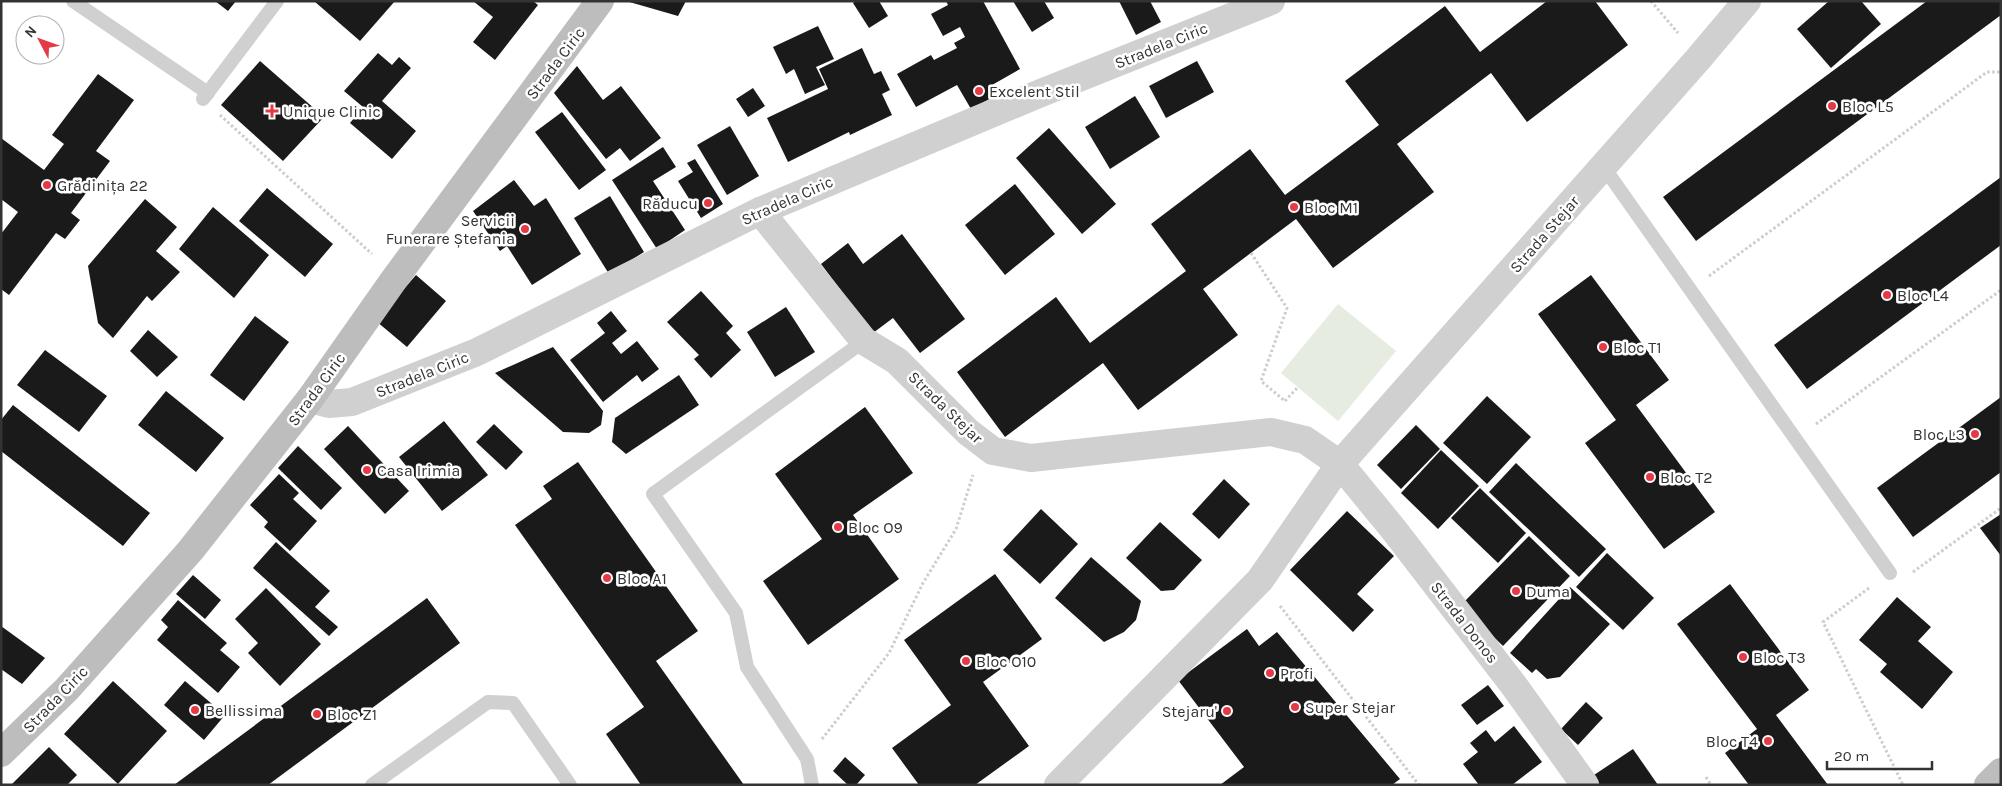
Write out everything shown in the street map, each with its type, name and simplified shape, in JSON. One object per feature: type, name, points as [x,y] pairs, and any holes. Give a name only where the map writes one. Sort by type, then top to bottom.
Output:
[{"type":"street","name":"Strada Ciric","points":[[1,752],[67,689],[190,551],[310,399],[393,281],[600,1]]},
{"type":"street","name":"Stradela Ciric","points":[[310,399],[329,404],[352,402],[477,352],[760,211],[1050,89],[1271,1]]},
{"type":"street","name":"Strada Stejar","points":[[1058,785],[1260,580],[1340,464],[1700,58],[1747,1]]},
{"type":"street","name":"Strada Stejar","points":[[760,211],[864,341],[897,361],[968,432],[993,451],[1031,458],[1272,432],[1305,440],[1340,464]]},
{"type":"street","name":"Strada Donos","points":[[1340,464],[1394,530],[1515,686],[1585,785]]},
{"type":"street","points":[[1988,785],[2001,772]]},
{"type":"lane","points":[[73,1],[205,96],[277,1]]},
{"type":"lane","points":[[1604,166],[1890,573]]},
{"type":"lane","points":[[812,785],[807,759],[747,666],[736,613],[653,494],[864,341]]},
{"type":"lane","points":[[372,785],[488,702],[513,703],[570,785]]},
{"type":"path","points":[[1651,1],[1700,58]]},
{"type":"path","points":[[1691,290],[1987,72],[2001,72]]},
{"type":"path","points":[[205,96],[377,258],[373,266],[393,281]]},
{"type":"path","points":[[1251,253],[1287,308],[1261,380],[1303,416],[1305,440]]},
{"type":"path","points":[[1796,440],[2001,290]]},
{"type":"path","points":[[1285,401],[1298,387]]},
{"type":"path","points":[[807,759],[889,653],[923,583],[956,529],[984,444]]},
{"type":"path","points":[[1903,785],[1823,622],[1890,573],[1914,572],[2001,508]]},
{"type":"path","points":[[1260,580],[1420,785]]},
{"type":"path","points":[[1706,777],[1711,785]]},
{"type":"shaded area","points":[[1338,304],[1396,351],[1338,421],[1281,373]]},
{"type":"building","points":[[215,1],[236,1],[228,11]]},
{"type":"building","points":[[314,1],[395,1],[360,41]]},
{"type":"building","points":[[473,1],[533,1],[538,5],[495,60],[473,42],[493,17]]},
{"type":"building","points":[[626,1],[686,1],[678,16]]},
{"type":"building","points":[[856,1],[879,1],[888,16],[869,28],[853,3]]},
{"type":"building","points":[[946,1],[983,1],[1020,69],[992,85],[997,95],[971,109],[957,85],[916,107],[897,74],[931,55],[934,60],[957,48],[954,43],[965,37],[960,27],[943,36],[931,14],[948,5]]},
{"type":"building","points":[[1013,1],[1044,1],[1054,18],[1032,32]]},
{"type":"building","points":[[1119,1],[1150,1],[1161,22],[1136,35]]},
{"type":"building","name":"Bloc M1","points":[[1547,1],[1595,1],[1628,45],[1527,122],[1491,73],[1397,144],[1434,192],[1333,268],[1296,219],[1203,289],[1238,335],[1138,410],[1103,363],[1005,437],[957,372],[1056,297],[1090,343],[1186,271],[1151,224],[1250,149],[1285,195],[1379,125],[1345,81],[1445,6],[1480,52]]},
{"type":"building","points":[[1829,1],[1861,1],[1881,24],[1831,68],[1797,29]]},
{"type":"building","name":"Bloc L5","points":[[1927,1],[2001,1],[2001,15],[1696,241],[1663,197]]},
{"type":"building","points":[[818,26],[834,59],[816,67],[825,85],[805,94],[794,69],[786,74],[773,47]]},
{"type":"building","points":[[862,48],[874,74],[881,71],[890,90],[882,94],[892,115],[850,135],[849,132],[788,162],[767,118],[828,89],[819,69]]},
{"type":"building","points":[[378,53],[392,65],[399,57],[411,68],[382,101],[416,131],[392,159],[350,123],[363,107],[344,91]]},
{"type":"building","name":"Unique Clinic","points":[[260,61],[324,117],[283,161],[221,105]]},
{"type":"building","points":[[1197,61],[1214,92],[1166,118],[1149,86]]},
{"type":"building","points":[[577,66],[603,100],[621,86],[661,138],[630,161],[620,148],[606,159],[554,93]]},
{"type":"building","name":"Grădinița 22","points":[[98,74],[134,100],[96,151],[110,161],[71,213],[80,220],[65,239],[56,233],[9,295],[1,289],[1,234],[18,212],[1,199],[1,138],[44,170],[64,144],[52,135]]},
{"type":"building","points":[[753,88],[765,106],[748,117],[736,99]]},
{"type":"building","points":[[1135,96],[1160,137],[1110,169],[1085,127]]},
{"type":"building","points":[[562,112],[606,170],[579,190],[535,132]]},
{"type":"building","points":[[730,126],[759,176],[727,195],[697,145]]},
{"type":"building","points":[[1049,128],[1116,204],[1082,234],[1016,158]]},
{"type":"building","points":[[663,147],[676,167],[653,181],[685,230],[657,249],[612,180]]},
{"type":"building","points":[[695,159],[723,204],[701,218],[678,181],[693,172],[687,163]]},
{"type":"building","name":"Bloc L4","points":[[2001,177],[2001,245],[1807,389],[1774,345]]},
{"type":"building","name":"Servicii Funerare Ștefania","points":[[514,180],[534,206],[546,198],[581,254],[532,285],[507,246],[500,251],[473,211]]},
{"type":"building","points":[[1015,184],[1055,234],[1005,275],[965,225]]},
{"type":"building","points":[[267,188],[333,244],[305,277],[239,221]]},
{"type":"building","points":[[610,196],[644,252],[609,274],[574,218]]},
{"type":"building","points":[[145,199],[177,227],[156,251],[180,272],[152,301],[147,296],[113,338],[98,323],[88,266]]},
{"type":"building","points":[[213,207],[269,255],[234,298],[179,249]]},
{"type":"building","points":[[902,234],[965,319],[920,353],[893,318],[873,333],[821,264],[848,243],[863,264]]},
{"type":"building","points":[[416,275],[446,301],[407,347],[376,321]]},
{"type":"building","points":[[1591,275],[1669,380],[1636,405],[1715,512],[1664,549],[1585,443],[1616,420],[1538,314]]},
{"type":"building","points":[[701,291],[733,326],[726,333],[741,350],[711,378],[694,359],[699,355],[667,322]]},
{"type":"building","points":[[786,307],[815,352],[775,377],[747,332]]},
{"type":"building","points":[[611,311],[627,331],[612,343],[621,354],[637,341],[659,369],[642,382],[637,375],[603,402],[570,360],[605,333],[597,323]]},
{"type":"building","points":[[255,316],[289,342],[244,401],[210,375]]},
{"type":"building","points":[[148,330],[178,357],[157,377],[130,351]]},
{"type":"building","points":[[553,347],[603,411],[601,425],[589,433],[563,432],[495,373]]},
{"type":"building","points":[[45,350],[107,396],[79,432],[17,385]]},
{"type":"building","points":[[679,375],[699,405],[626,454],[612,442],[615,418]]},
{"type":"building","points":[[166,391],[224,438],[196,472],[138,425]]},
{"type":"building","points":[[1487,396],[1531,437],[1487,484],[1443,443]]},
{"type":"building","name":"Bloc L3","points":[[2001,397],[2001,472],[1913,537],[1877,488]]},
{"type":"building","points":[[13,405],[150,513],[123,546],[1,451],[1,420]]},
{"type":"building","name":"Bloc O9","points":[[865,407],[913,473],[853,515],[899,579],[808,645],[763,581],[822,539],[775,474]]},
{"type":"building","points":[[444,421],[488,475],[442,511],[399,457]]},
{"type":"building","points":[[494,424],[523,452],[506,470],[476,442]]},
{"type":"building","points":[[1416,425],[1440,449],[1401,489],[1377,465]]},
{"type":"building","name":"Casa Irimia","points":[[348,426],[409,491],[385,514],[324,449]]},
{"type":"building","points":[[298,446],[342,488],[321,510],[278,468]]},
{"type":"building","points":[[1441,450],[1479,486],[1438,529],[1401,493]]},
{"type":"building","name":"Bloc A1","points":[[578,462],[698,631],[656,661],[744,785],[641,785],[606,734],[644,707],[515,525],[552,499],[543,486]]},
{"type":"building","points":[[1516,463],[1606,549],[1579,577],[1489,492]]},
{"type":"building","points":[[279,474],[299,493],[293,499],[317,521],[290,551],[264,527],[268,522],[250,505]]},
{"type":"building","points":[[1224,479],[1250,504],[1219,539],[1192,514]]},
{"type":"building","points":[[1480,488],[1526,533],[1498,563],[1451,518]]},
{"type":"building","points":[[1041,509],[1078,544],[1040,584],[1003,550]]},
{"type":"building","points":[[1347,511],[1394,556],[1357,594],[1374,610],[1353,632],[1290,570]]},
{"type":"building","points":[[2001,514],[2001,556],[1980,528]]},
{"type":"building","points":[[1160,522],[1202,560],[1174,590],[1161,591],[1126,558]]},
{"type":"building","name":"Duma","points":[[1529,536],[1570,576],[1503,646],[1461,605]]},
{"type":"building","points":[[276,542],[330,591],[315,607],[338,627],[329,636],[253,568]]},
{"type":"building","points":[[1607,553],[1654,598],[1623,630],[1576,587]]},
{"type":"building","points":[[1091,557],[1141,601],[1136,620],[1124,632],[1104,642],[1055,598]]},
{"type":"building","name":"Bloc O10","points":[[995,574],[1042,639],[983,682],[1029,746],[975,785],[919,785],[892,748],[951,705],[904,640]]},
{"type":"building","points":[[193,575],[221,600],[205,619],[176,594]]},
{"type":"building","name":"Bloc T3","points":[[1730,584],[1809,690],[1776,715],[1828,785],[1749,785],[1725,753],[1757,729],[1677,624]]},
{"type":"building","points":[[1570,587],[1610,624],[1560,677],[1547,679],[1536,669],[1532,673],[1510,653]]},
{"type":"building","points":[[266,588],[321,644],[280,686],[248,653],[258,643],[235,619]]},
{"type":"building","points":[[1897,597],[1931,627],[1918,641],[1953,672],[1922,709],[1880,672],[1887,664],[1859,640]]},
{"type":"building","name":"Bloc Z1","points":[[427,598],[460,643],[268,785],[174,785]]},
{"type":"building","points":[[178,600],[227,643],[220,650],[240,667],[218,693],[157,640],[168,627],[161,620]]},
{"type":"building","points":[[1,626],[45,658],[22,684],[1,669]]},
{"type":"building","name":"Super Stejar","points":[[1247,629],[1259,646],[1277,632],[1400,779],[1392,785],[1220,785],[1244,767],[1178,680]]},
{"type":"building","points":[[113,681],[167,731],[118,784],[64,734]]},
{"type":"building","name":"Bellissima","points":[[185,681],[225,715],[204,740],[164,705]]},
{"type":"building","points":[[1488,685],[1504,706],[1477,725],[1461,705]]},
{"type":"building","points":[[1586,702],[1603,718],[1578,745],[1561,729]]},
{"type":"building","points":[[1514,726],[1542,762],[1512,785],[1479,785],[1463,764],[1478,752],[1470,743],[1486,730],[1495,742]]},
{"type":"building","points":[[49,747],[77,775],[67,785],[11,785]]},
{"type":"building","points":[[1633,749],[1658,785],[1600,785],[1594,775]]},
{"type":"building","points":[[845,757],[865,775],[856,785],[848,785],[833,771]]},
{"type":"place","name":"Excelent Stil","points":[[979,91]]},
{"type":"place","name":"Bloc L5","points":[[1832,106]]},
{"type":"place","name":"Unique Clinic","points":[[272,111]]},
{"type":"place","name":"Grădinița 22","points":[[47,185]]},
{"type":"place","name":"Răducu","points":[[708,203]]},
{"type":"place","name":"Bloc M1","points":[[1294,207]]},
{"type":"place","name":"Servicii Funerare Ștefania","points":[[525,229]]},
{"type":"place","name":"Bloc L4","points":[[1887,295]]},
{"type":"place","name":"Bloc T1","points":[[1603,347]]},
{"type":"place","name":"Bloc L3","points":[[1975,434]]},
{"type":"place","name":"Casa Irimia","points":[[367,470]]},
{"type":"place","name":"Bloc T2","points":[[1650,477]]},
{"type":"place","name":"Bloc O9","points":[[838,527]]},
{"type":"place","name":"Bloc A1","points":[[607,578]]},
{"type":"place","name":"Duma","points":[[1516,591]]},
{"type":"place","name":"Bloc T3","points":[[1743,657]]},
{"type":"place","name":"Bloc O10","points":[[966,661]]},
{"type":"place","name":"Profi","points":[[1270,673]]},
{"type":"place","name":"Super Stejar","points":[[1295,707]]},
{"type":"place","name":"Bellissima","points":[[195,710]]},
{"type":"place","name":"Stejaru'","points":[[1227,711]]},
{"type":"place","name":"Bloc Z1","points":[[317,714]]},
{"type":"place","name":"Bloc T4","points":[[1768,741]]}]
